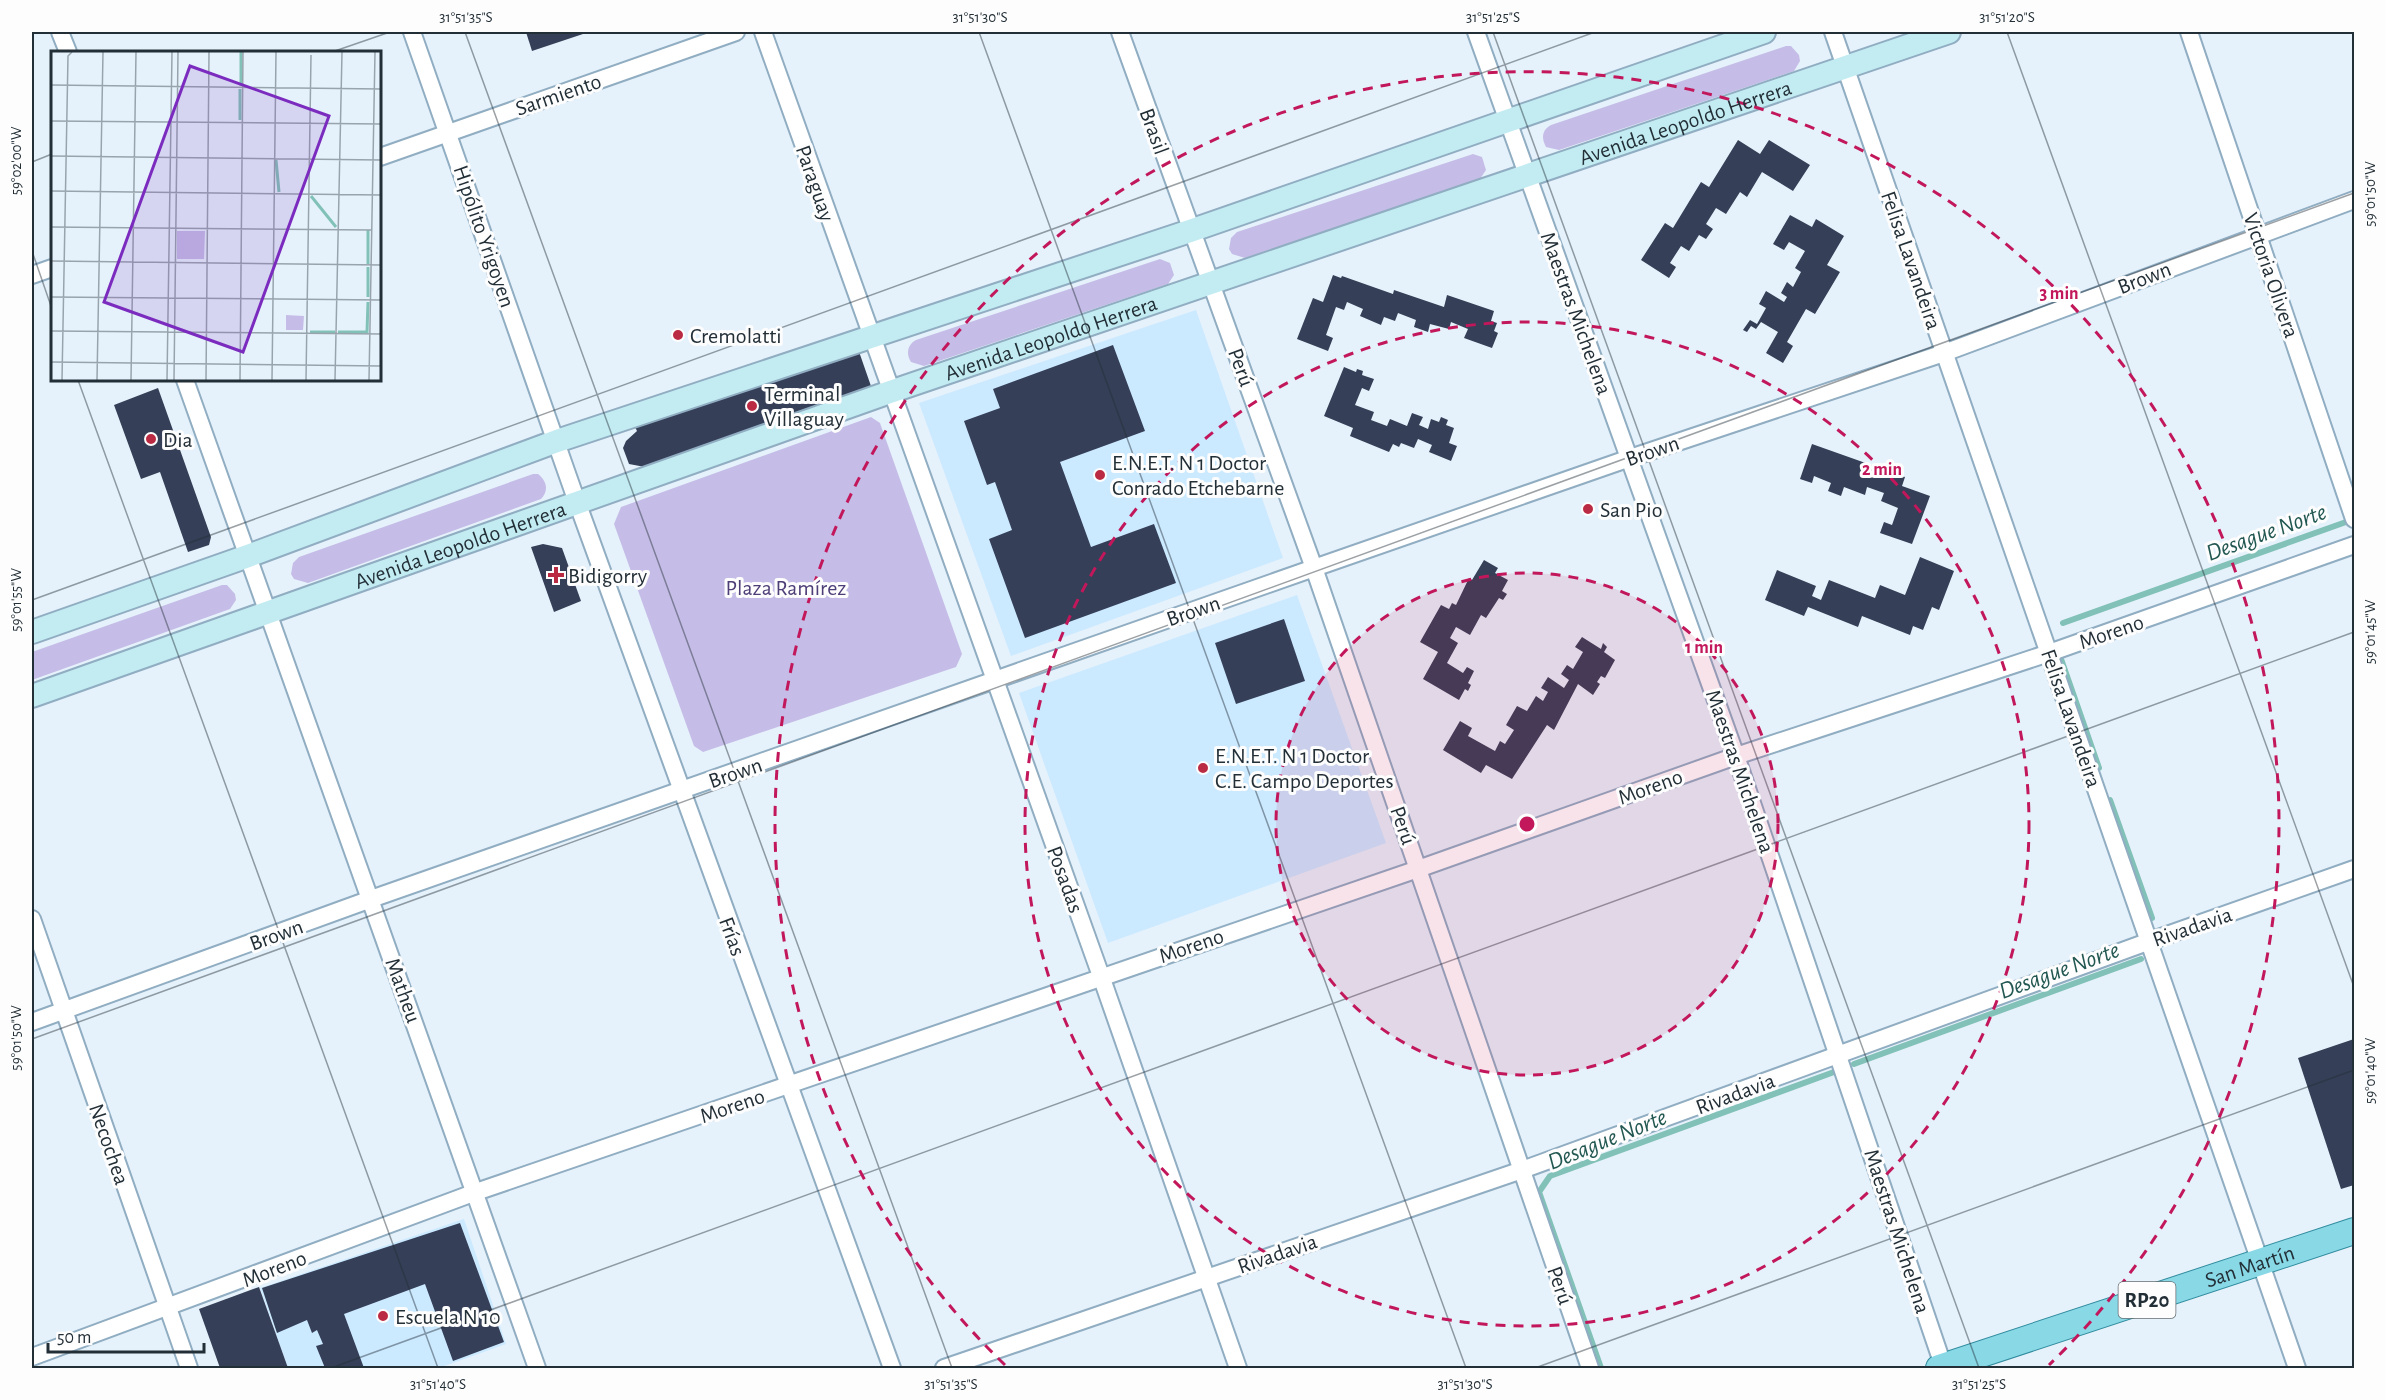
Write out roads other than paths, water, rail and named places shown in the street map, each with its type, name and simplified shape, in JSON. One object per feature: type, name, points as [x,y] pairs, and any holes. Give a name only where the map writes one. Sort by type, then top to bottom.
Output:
[{"type":"main road","name":"San Martín","points":[[1942,1368],[2355,1231]]},
{"type":"street","points":[[60,32],[68,51]]},
{"type":"street","name":"Hipólito Yrigoyen","points":[[412,32],[577,502]]},
{"type":"street","name":"Sarmiento","points":[[381,157],[736,32]]},
{"type":"street","name":"Paraguay","points":[[763,32],[870,335]]},
{"type":"street","name":"Brasil","points":[[1120,32],[1190,231]]},
{"type":"street","points":[[1476,32],[1528,177]]},
{"type":"street","points":[[32,632],[248,556],[557,441],[870,335],[1190,231],[1764,32]]},
{"type":"street","points":[[1833,32],[1845,69]]},
{"type":"street","name":"Avenida Leopoldo Herrera","points":[[32,696],[890,392],[1950,32]]},
{"type":"street","name":"Victoria Olivera","points":[[2189,32],[2355,519]]},
{"type":"street","name":"Felisa Lavandeira","points":[[1845,69],[2150,940],[2259,1263],[2297,1368]]},
{"type":"street","name":"Maestras Michelena","points":[[1528,177],[1736,756],[1840,1055],[1942,1368]]},
{"type":"street","name":"Brown","points":[[32,1022],[371,899],[1314,568],[1630,458],[1944,353],[2258,234],[2355,200]]},
{"type":"street","points":[[1190,231],[1212,284]]},
{"type":"street","points":[[32,275],[51,268]]},
{"type":"street","name":"Perú","points":[[1212,284],[1314,568],[1590,1368]]},
{"type":"street","points":[[870,335],[890,392]]},
{"type":"street","name":"Matheu","points":[[185,381],[537,1368]]},
{"type":"street","name":"Posadas","points":[[890,392],[1101,976],[1238,1368]]},
{"type":"street","name":"Frías","points":[[577,502],[892,1368]]},
{"type":"street","name":"Moreno","points":[[32,1357],[168,1309],[476,1192],[1418,869],[1736,756],[2049,653],[2355,545]]},
{"type":"street","name":"Rivadavia","points":[[944,1368],[1522,1170],[2150,940],[2355,869]]},
{"type":"street","name":"Necochea","points":[[32,919],[189,1368]]},
{"type":"waterway","name":"Desague Norte","points":[[2063,623],[2346,522]]},
{"type":"waterway","name":"Desague Norte","points":[[2061,659],[2099,768]]},
{"type":"waterway","name":"Desague Norte","points":[[2110,800],[2152,918]]},
{"type":"waterway","name":"Desague Norte","points":[[1854,1064],[2141,959]]},
{"type":"waterway","name":"Desague Norte","points":[[1601,1368],[1539,1192],[1550,1176],[1834,1072]]},
{"type":"place","name":"Cremolatti","points":[[678,335]]},
{"type":"place","name":"Terminal Villaguay","points":[[752,406]]},
{"type":"place","name":"Dia","points":[[151,439]]},
{"type":"place","name":"E.N.E.T. N 1 Doctor Conrado Etchebarne","points":[[1100,475]]},
{"type":"place","name":"San Pio","points":[[1588,509]]},
{"type":"place","name":"Bidigorry","points":[[556,575]]},
{"type":"place","name":"E.N.E.T. N 1 Doctor C.E. Campo Deportes","points":[[1203,768]]},
{"type":"place","name":"Escuela N 10","points":[[383,1316]]},
{"type":"park label","name":"Plaza Ramírez","points":[[786,587]]}]
